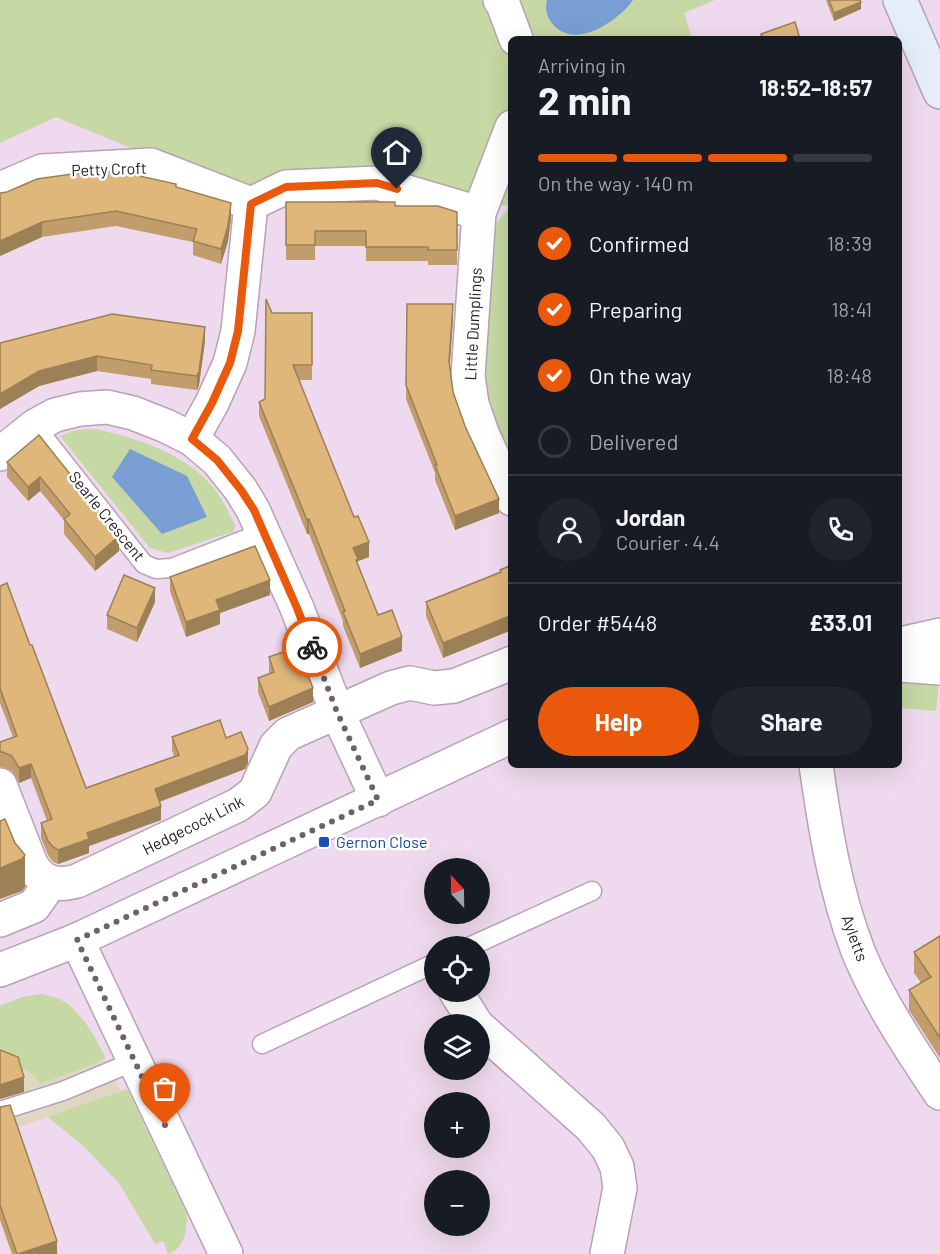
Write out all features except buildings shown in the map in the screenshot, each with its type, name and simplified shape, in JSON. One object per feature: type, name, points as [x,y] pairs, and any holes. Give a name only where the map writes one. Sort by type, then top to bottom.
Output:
[{"type":"main road","points":[[905,4],[940,92]]},
{"type":"street","points":[[500,0],[515,36]]},
{"type":"street","points":[[192,439],[230,363],[238,331],[251,204],[286,187],[377,183],[479,213],[508,138]]},
{"type":"street","name":"Petty Croft","points":[[0,189],[42,171],[151,165],[251,204]]},
{"type":"street","name":"Little Dumplings","points":[[479,213],[468,376],[472,404],[482,433],[508,490]]},
{"type":"street","points":[[0,454],[35,426],[55,416],[80,409],[107,407],[133,413],[166,426],[192,439],[217,460],[254,510],[297,608],[337,712],[378,800]]},
{"type":"street","points":[[902,644],[940,634]]},
{"type":"street","points":[[902,664],[940,668]]},
{"type":"street","points":[[337,712],[391,688],[410,683],[434,688],[454,686],[508,665]]},
{"type":"street","name":"Hedgecock Link","points":[[51,882],[64,885],[77,881],[238,805],[255,792],[276,746],[288,734],[337,712]]},
{"type":"street","points":[[0,970],[77,940],[508,738]]},
{"type":"street","name":"Ayletts","points":[[816,768],[834,873],[858,951],[888,1012],[940,1093]]},
{"type":"street","points":[[0,785],[31,864],[38,875],[51,882],[34,906],[0,920]]},
{"type":"street","points":[[77,940],[224,1253]]},
{"type":"street","points":[[490,1037],[591,1127],[608,1148],[617,1167],[620,1188],[607,1254]]},
{"type":"lane","name":"Searle Crescent","points":[[35,426],[144,564],[156,569],[172,568],[264,532]]},
{"type":"lane","points":[[490,937],[592,891]]},
{"type":"lane","points":[[262,1044],[424,968]]},
{"type":"lane","points":[[0,1111],[63,1091],[135,1061]]},
{"type":"shaded area","points":[[42,994],[58,998],[72,1007],[91,1031],[121,1091],[0,1133],[0,1006],[23,997]]},
{"type":"green space","points":[[0,0],[715,0],[684,13],[691,36],[508,36],[508,206],[467,200],[243,189],[150,156],[56,117],[0,143]]},
{"type":"green space","points":[[508,208],[508,466],[479,391],[489,232]]},
{"type":"green space","points":[[95,429],[142,442],[173,455],[187,464],[200,474],[218,494],[235,525],[233,532],[168,553],[150,548],[60,436],[75,430]]},
{"type":"green space","points":[[902,681],[939,682],[936,711],[902,708]]},
{"type":"green space","points":[[42,994],[61,1000],[81,1017],[105,1057],[96,1063],[40,1084],[29,1071],[0,1059],[0,1006],[23,997]]},
{"type":"green space","points":[[127,1089],[187,1214],[184,1238],[174,1251],[168,1254],[163,1241],[155,1244],[119,1183],[83,1146],[48,1117]]},
{"type":"water","points":[[547,0],[633,0],[606,25],[582,34],[571,34],[560,31],[551,22],[546,11]]},
{"type":"water","points":[[130,449],[187,476],[207,517],[162,534],[112,477]]},
{"type":"way so far","points":[[165,1125],[77,940],[378,800],[337,712],[312,647]]},
{"type":"place","name":"Gernon Close","points":[[324,842]]},
{"type":"route","points":[[312,647],[254,510],[217,460],[192,439],[230,363],[238,331],[251,204],[286,187],[377,183],[397,189]]}]
